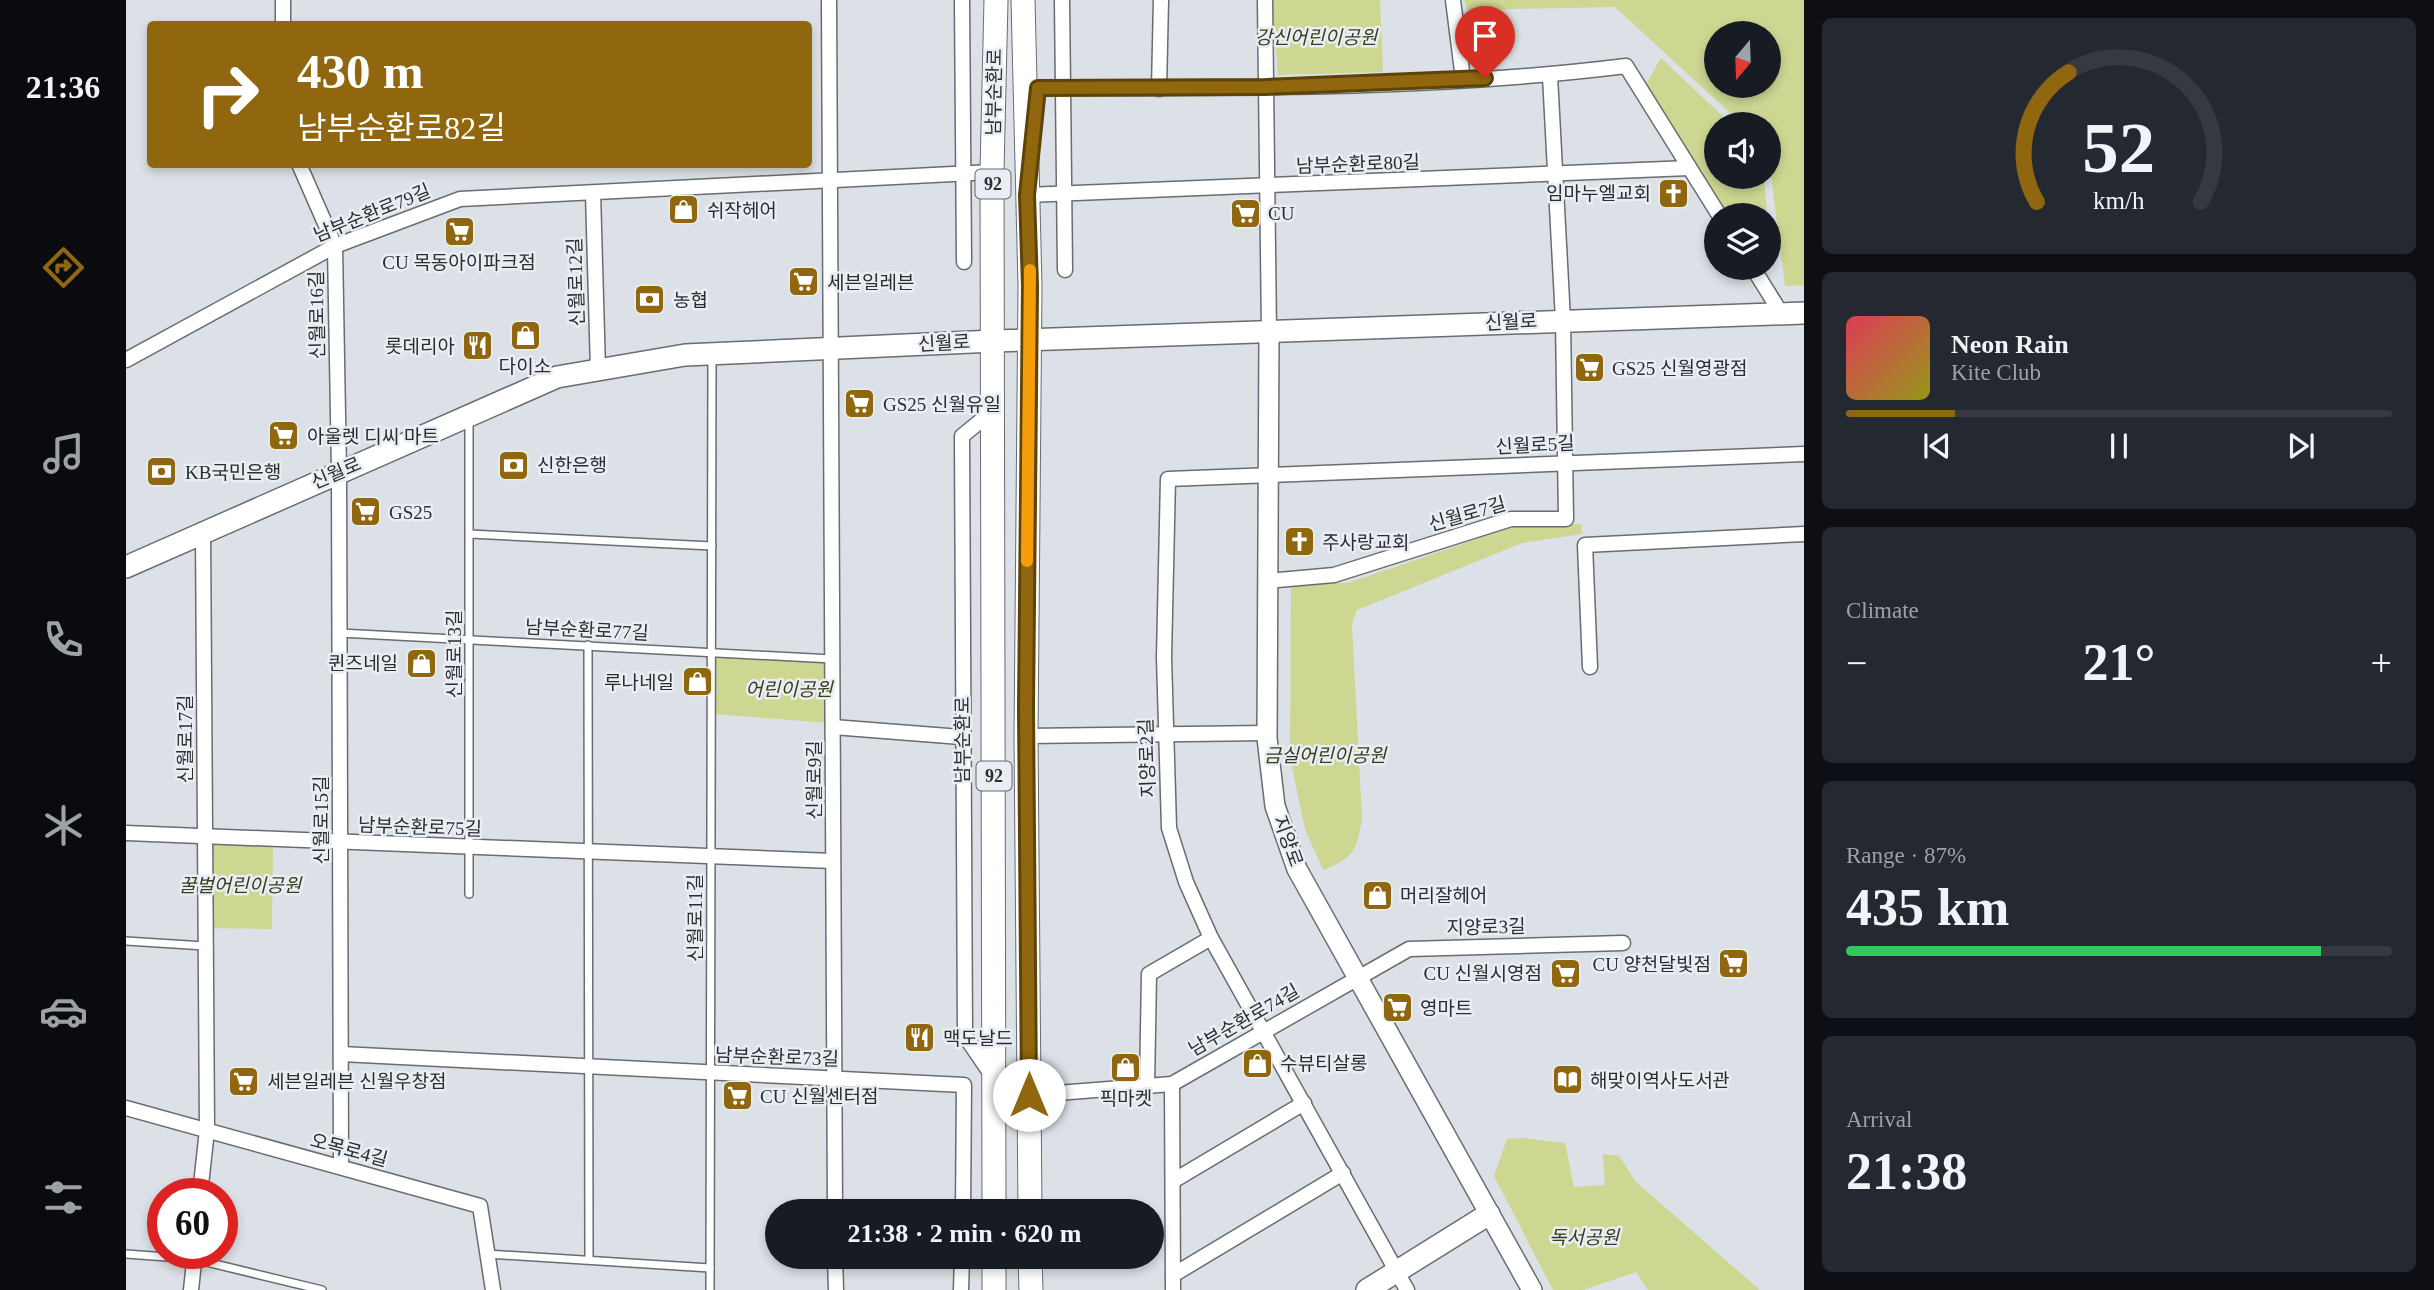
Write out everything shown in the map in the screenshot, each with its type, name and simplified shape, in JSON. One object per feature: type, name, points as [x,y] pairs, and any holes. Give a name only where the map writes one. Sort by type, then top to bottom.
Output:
[{"type":"main road","name":"남부순환로","points":[[994,0],[994,1199]]},
{"type":"main road","name":"남부순환로","points":[[1023,0],[1029,340],[1026,736],[1030,1199]]},
{"type":"main road","name":"남부순환로","points":[[1027,195],[1038,88],[1038,0]]},
{"type":"main road","name":"신월로","points":[[126,566],[557,377],[685,355],[994,341],[1804,313]]},
{"type":"main road","points":[[1367,1290],[1489,1214]]},
{"type":"main road","points":[[994,1269],[994,1290]]},
{"type":"main road","points":[[1030,1269],[1031,1290]]},
{"type":"street","points":[[283,0],[283,21]]},
{"type":"street","name":"신월로9길","points":[[828,0],[835,1199]]},
{"type":"street","name":"남부순환로","points":[[962,0],[964,262]]},
{"type":"street","points":[[1062,0],[1065,271]]},
{"type":"street","points":[[1159,89],[1161,0]]},
{"type":"street","points":[[1265,0],[1269,333]]},
{"type":"street","points":[[1453,0],[1462,79]]},
{"type":"street","points":[[1038,88],[1266,87],[1550,76],[1626,66],[1711,203]]},
{"type":"street","name":"신월로7길","points":[[1268,582],[1334,575],[1511,519],[1566,519],[1563,320],[1550,76]]},
{"type":"street","name":"신월로16길","points":[[301,168],[335,246],[339,472]]},
{"type":"street","name":"남부순환로80길","points":[[1027,195],[1556,176],[1689,168]]},
{"type":"street","name":"남부순환로79길","points":[[126,360],[335,246],[460,199],[830,178],[992,172]]},
{"type":"street","name":"신월로12길","points":[[593,193],[598,370]]},
{"type":"street","points":[[1761,280],[1782,313]]},
{"type":"street","name":"지양로","points":[[1269,333],[1267,733],[1275,806],[1297,869],[1532,1290]]},
{"type":"street","name":"남부순환로","points":[[994,410],[962,436],[961,737],[965,1036],[994,1088]]},
{"type":"street","name":"신월로5길","points":[[1268,476],[1804,454]]},
{"type":"street","name":"신월로15길","points":[[339,472],[341,1167]]},
{"type":"street","name":"지양로2길","points":[[1268,476],[1168,479],[1165,735],[1169,828],[1186,882],[1211,938],[1407,1290]]},
{"type":"street","name":"신월로17길","points":[[202,1178],[206,1130],[203,531]]},
{"type":"street","points":[[1590,667],[1585,545],[1804,534]]},
{"type":"street","points":[[833,727],[961,737]]},
{"type":"street","points":[[1026,736],[1267,733]]},
{"type":"street","name":"남부순환로75길","points":[[126,833],[834,862]]},
{"type":"street","points":[[1147,1086],[1149,974],[1211,938]]},
{"type":"street","name":"지양로3길","points":[[1358,978],[1409,948],[1623,943]]},
{"type":"street","name":"남부순환로74길","points":[[994,1088],[1029,1095],[1172,1084],[1358,978]]},
{"type":"street","name":"남부순환로73길","points":[[341,1054],[964,1085],[962,1199]]},
{"type":"street","points":[[1172,1084],[1173,1282]]},
{"type":"street","points":[[1172,1181],[1304,1103]]},
{"type":"street","name":"오목로4길","points":[[126,1108],[480,1206],[493,1290]]},
{"type":"street","points":[[1173,1282],[1343,1173]]},
{"type":"street","points":[[191,1290],[193,1269]]},
{"type":"street","points":[[835,1269],[836,1290]]},
{"type":"street","points":[[961,1290],[962,1269]]},
{"type":"lane","name":"신월로11길","points":[[710,1290],[712,354]]},
{"type":"lane","name":"신월로13길","points":[[469,415],[469,894]]},
{"type":"lane","points":[[470,534],[712,546]]},
{"type":"lane","name":"남부순환로77길","points":[[340,634],[832,659]]},
{"type":"lane","points":[[588,645],[589,1259]]},
{"type":"lane","points":[[126,941],[205,946]]},
{"type":"lane","points":[[126,1254],[147,1255]]},
{"type":"lane","points":[[487,1254],[710,1268]]},
{"type":"lane","points":[[238,1268],[322,1290]]},
{"type":"green space","name":"강신어린이공원","points":[[1272,0],[1380,0],[1383,72],[1278,75]]},
{"type":"green space","points":[[1464,0],[1804,0],[1804,285],[1785,286],[1781,254],[1781,203],[1775,203],[1773,189],[1781,189],[1781,112],[1729,112],[1714,98],[1782,98],[1782,21],[1704,21],[1704,89],[1615,7],[1467,10]]},
{"type":"green space","points":[[1661,58],[1718,112],[1704,112],[1704,178],[1646,84]]},
{"type":"green space","points":[[1711,189],[1765,189],[1766,203],[1720,203]]},
{"type":"green space","name":"금실어린이공원","points":[[1581,524],[1582,534],[1522,543],[1357,610],[1352,624],[1362,819],[1352,852],[1342,861],[1323,870],[1305,829],[1290,758],[1291,588],[1300,583],[1348,583],[1518,525]]},
{"type":"green space","name":"어린이공원","points":[[714,654],[832,661],[830,723],[714,714]]},
{"type":"green space","name":"꿀벌어린이공원","points":[[208,840],[273,841],[272,929],[206,928]]},
{"type":"green space","name":"독서공원","points":[[1507,1139],[1565,1143],[1574,1187],[1605,1185],[1603,1154],[1619,1156],[1636,1182],[1760,1290],[1648,1290],[1636,1272],[1583,1290],[1553,1290],[1494,1176]]},
{"type":"slow traffic","points":[[1027,561],[1030,270]]},
{"type":"place","name":"임마누엘교회","points":[[1674,193]]},
{"type":"place","name":"쉬작헤어","points":[[684,210]]},
{"type":"place","name":"CU","points":[[1245,213]]},
{"type":"place","name":"CU 목동아이파크점","points":[[459,231]]},
{"type":"place","name":"세븐일레븐","points":[[804,282]]},
{"type":"place","name":"농협","points":[[650,300]]},
{"type":"place","name":"다이소","points":[[525,335]]},
{"type":"place","name":"롯데리아","points":[[478,346]]},
{"type":"place","name":"GS25 신월영광점","points":[[1589,368]]},
{"type":"place","name":"GS25 신월유일","points":[[860,404]]},
{"type":"place","name":"아울렛 디씨 마트","points":[[284,436]]},
{"type":"place","name":"신한은행","points":[[514,465]]},
{"type":"place","name":"KB국민은행","points":[[162,472]]},
{"type":"place","name":"GS25","points":[[366,512]]},
{"type":"place","name":"주사랑교회","points":[[1299,542]]},
{"type":"place","name":"퀸즈네일","points":[[421,663]]},
{"type":"place","name":"루나네일","points":[[697,682]]},
{"type":"place","name":"머리잘헤어","points":[[1377,895]]},
{"type":"place","name":"CU 양천달빛점","points":[[1734,964]]},
{"type":"place","name":"CU 신월시영점","points":[[1565,973]]},
{"type":"place","name":"영마트","points":[[1397,1008]]},
{"type":"place","name":"맥도날드","points":[[920,1038]]},
{"type":"place","name":"수뷰티살롱","points":[[1257,1063]]},
{"type":"place","name":"픽마켓","points":[[1126,1067]]},
{"type":"place","name":"해맞이역사도서관","points":[[1567,1080]]},
{"type":"place","name":"세븐일레븐 신월우창점","points":[[244,1081]]},
{"type":"place","name":"CU 신월센터점","points":[[737,1096]]},
{"type":"route","points":[[1029,1095],[1026,708],[1030,286],[1027,195],[1038,88],[1266,87],[1485,78]]}]
